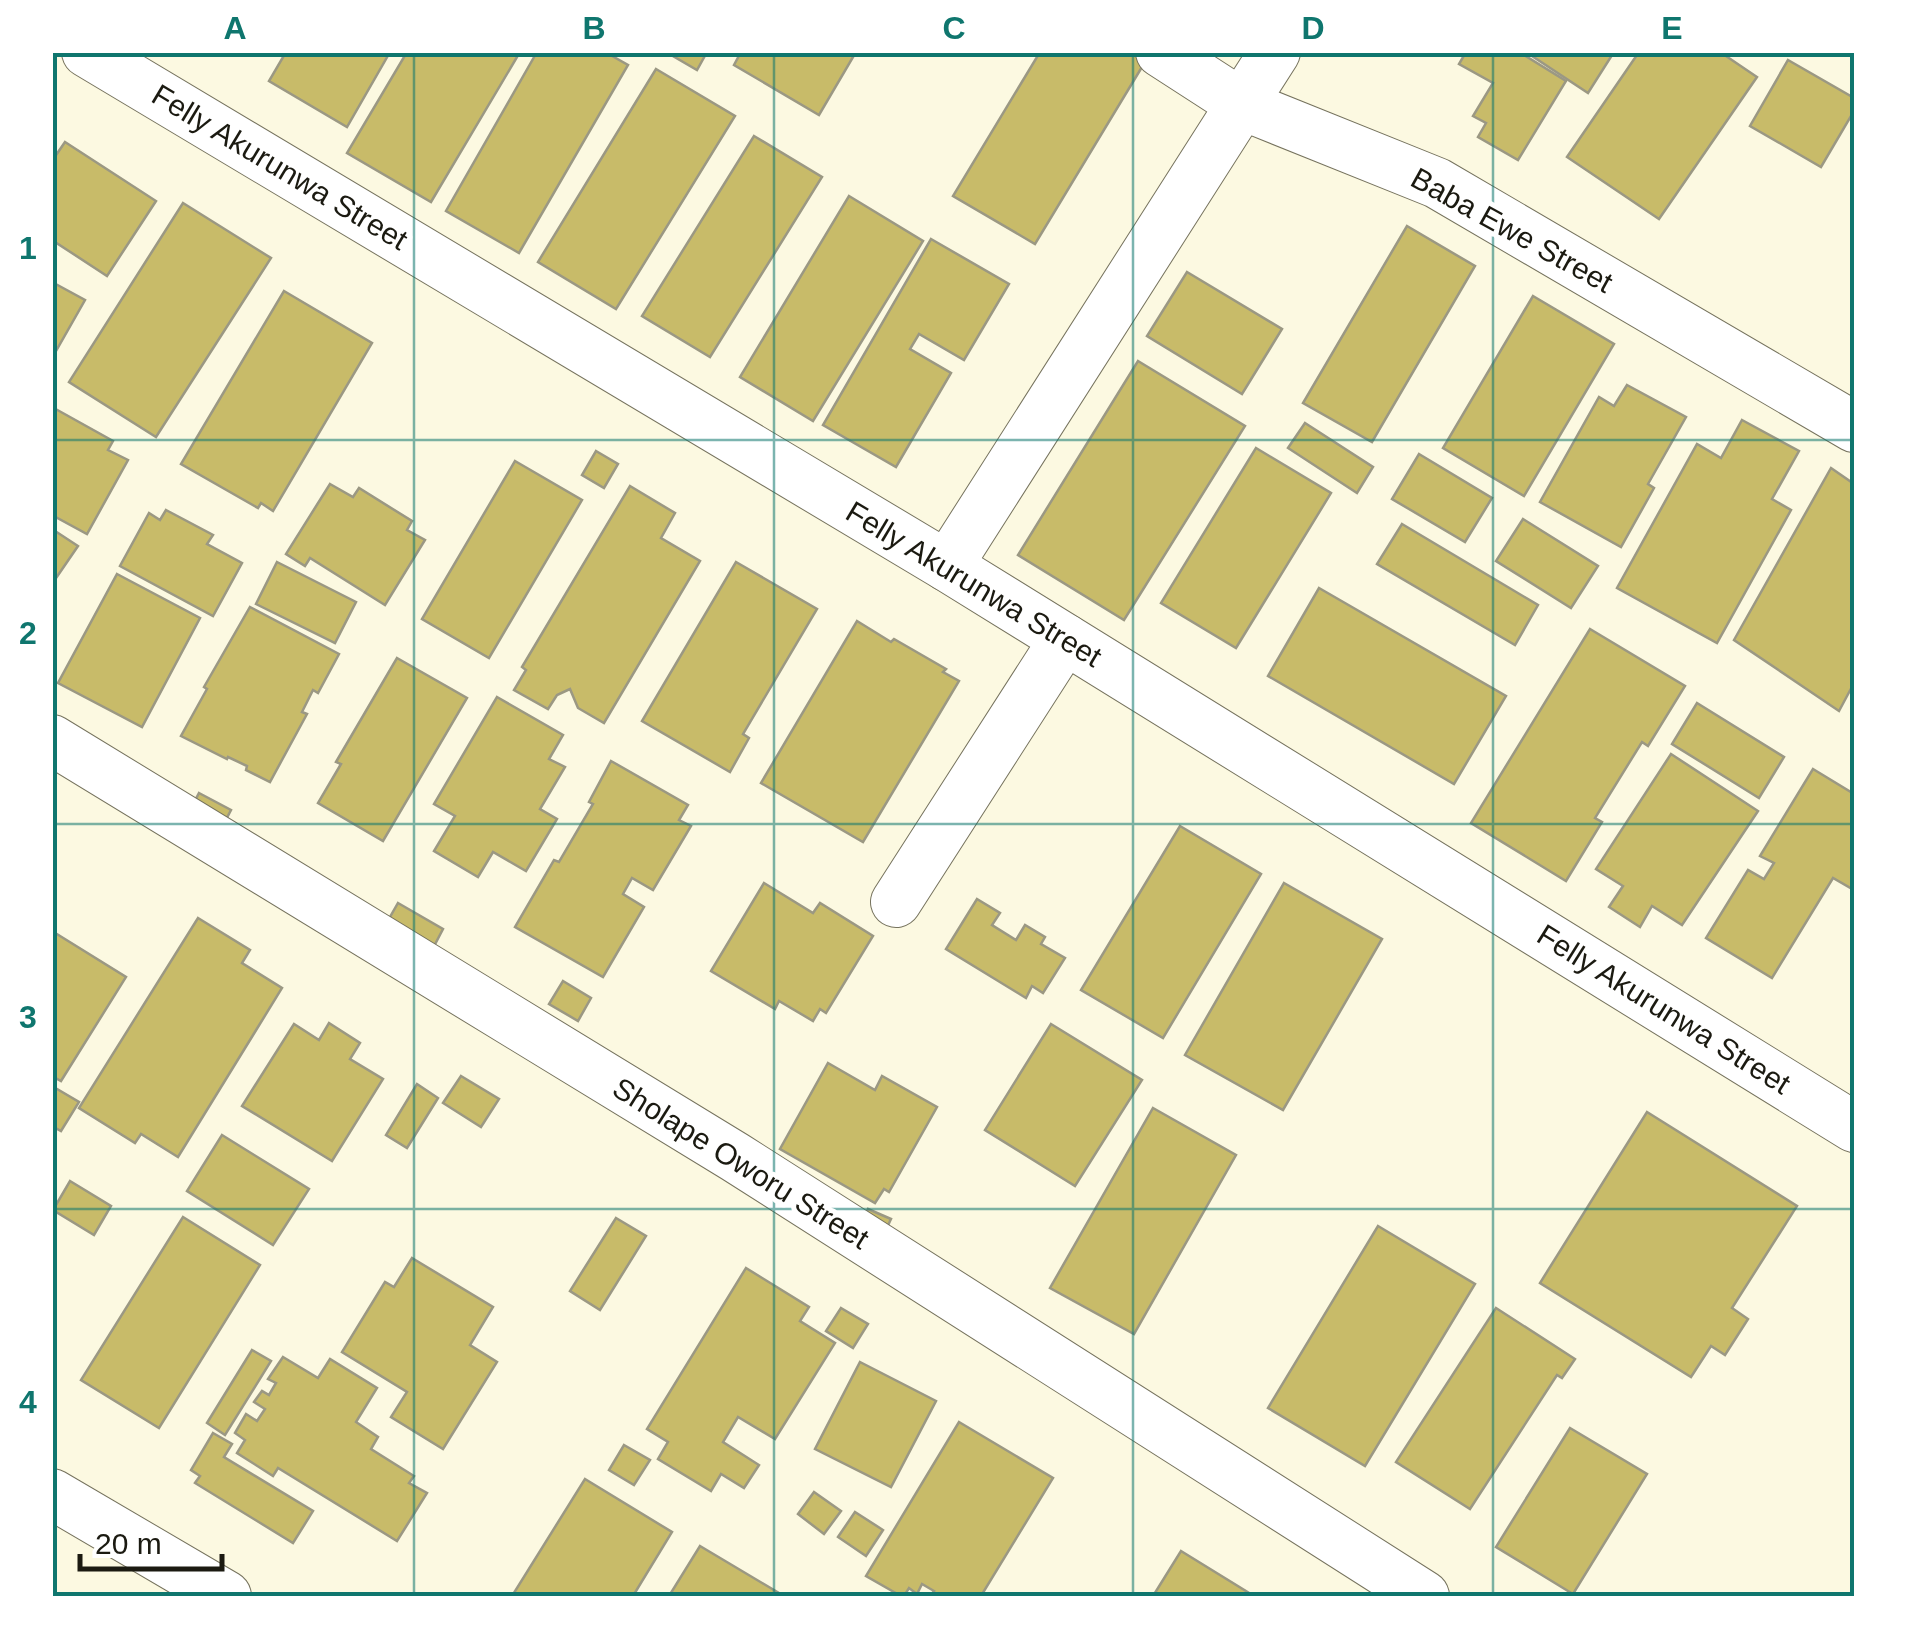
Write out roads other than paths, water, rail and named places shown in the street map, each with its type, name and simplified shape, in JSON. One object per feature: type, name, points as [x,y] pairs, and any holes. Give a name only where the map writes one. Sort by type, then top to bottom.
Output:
[{"type":"street","name":"Felly Akurunwa Street","points":[[87,52],[946,566],[1854,1127]]},
{"type":"street","name":"Baba Ewe Street","points":[[1162,52],[1243,106],[1436,183],[1854,427]]},
{"type":"street","points":[[946,566],[1276,52]]},
{"type":"street","points":[[896,902],[1065,639]]},
{"type":"street","name":"Sholape Oworu Street","points":[[52,740],[735,1157],[1424,1596]]},
{"type":"street","points":[[52,1494],[226,1596]]}]
